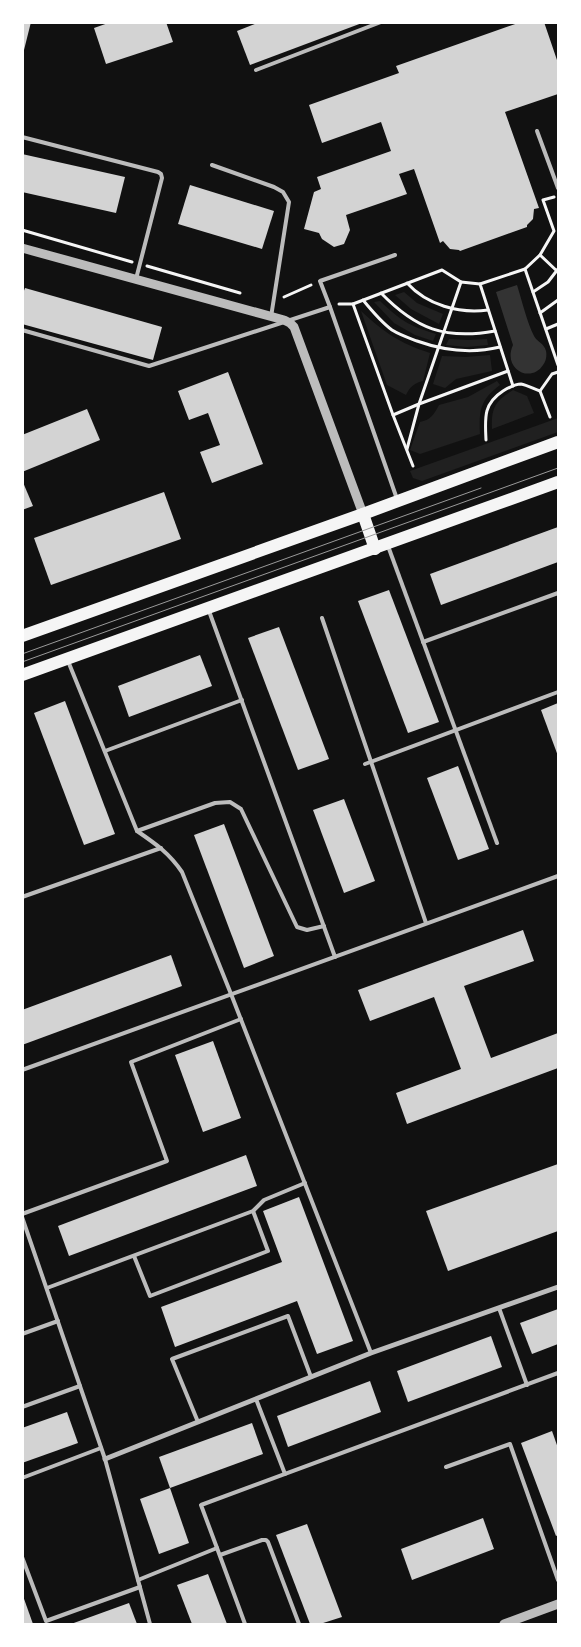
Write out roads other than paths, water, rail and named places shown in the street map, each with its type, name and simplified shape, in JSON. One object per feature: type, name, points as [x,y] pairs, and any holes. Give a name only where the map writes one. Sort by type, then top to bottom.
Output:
[{"type":"main road","points":[[22,636],[558,442]]},
{"type":"main road","points":[[22,675],[558,482]]},
{"type":"main road","points":[[363,514],[381,547]]},
{"type":"street","points":[[22,248],[287,321],[294,328],[363,514]]},
{"type":"street","points":[[105,1459],[371,1353],[558,1287]]},
{"type":"street","points":[[504,1624],[558,1604]]},
{"type":"lane","points":[[256,70],[381,22]]},
{"type":"lane","points":[[537,131],[558,188]]},
{"type":"lane","points":[[22,137],[160,174],[162,178],[136,279]]},
{"type":"lane","points":[[212,165],[274,187],[283,192],[289,202],[271,316]]},
{"type":"lane","points":[[395,254],[320,281],[398,501]]},
{"type":"lane","points":[[22,330],[149,366],[330,307]]},
{"type":"lane","points":[[381,547],[423,642],[497,843]]},
{"type":"lane","points":[[423,642],[558,594]]},
{"type":"lane","points":[[208,608],[335,957]]},
{"type":"lane","points":[[322,618],[372,760],[426,924]]},
{"type":"lane","points":[[67,658],[137,831],[172,858],[182,872],[371,1353]]},
{"type":"lane","points":[[365,764],[558,692]]},
{"type":"lane","points":[[104,751],[242,700]]},
{"type":"lane","points":[[137,831],[216,803],[230,802],[241,809],[297,927],[307,930],[324,926]]},
{"type":"lane","points":[[22,897],[161,848]]},
{"type":"lane","points":[[22,1070],[558,876]]},
{"type":"lane","points":[[150,1624],[105,1459],[22,1215],[167,1161],[131,1062],[241,1019]]},
{"type":"lane","points":[[47,1288],[254,1211],[264,1200],[305,1183]]},
{"type":"lane","points":[[134,1256],[150,1296],[268,1251],[254,1211]]},
{"type":"lane","points":[[499,1308],[527,1385]]},
{"type":"lane","points":[[198,1422],[172,1359],[288,1316],[311,1377]]},
{"type":"lane","points":[[22,1334],[58,1321]]},
{"type":"lane","points":[[245,1624],[201,1505],[558,1373]]},
{"type":"lane","points":[[22,1407],[80,1386]]},
{"type":"lane","points":[[256,1398],[285,1474]]},
{"type":"lane","points":[[446,1467],[510,1444],[558,1580]]},
{"type":"lane","points":[[22,1478],[101,1448]]},
{"type":"lane","points":[[220,1555],[262,1540],[268,1542],[299,1624]]},
{"type":"lane","points":[[138,1580],[217,1548]]},
{"type":"lane","points":[[22,1557],[46,1621],[140,1587]]},
{"type":"tram line","points":[[22,662],[558,468]]},
{"type":"tram line","points":[[22,654],[481,488]]}]
